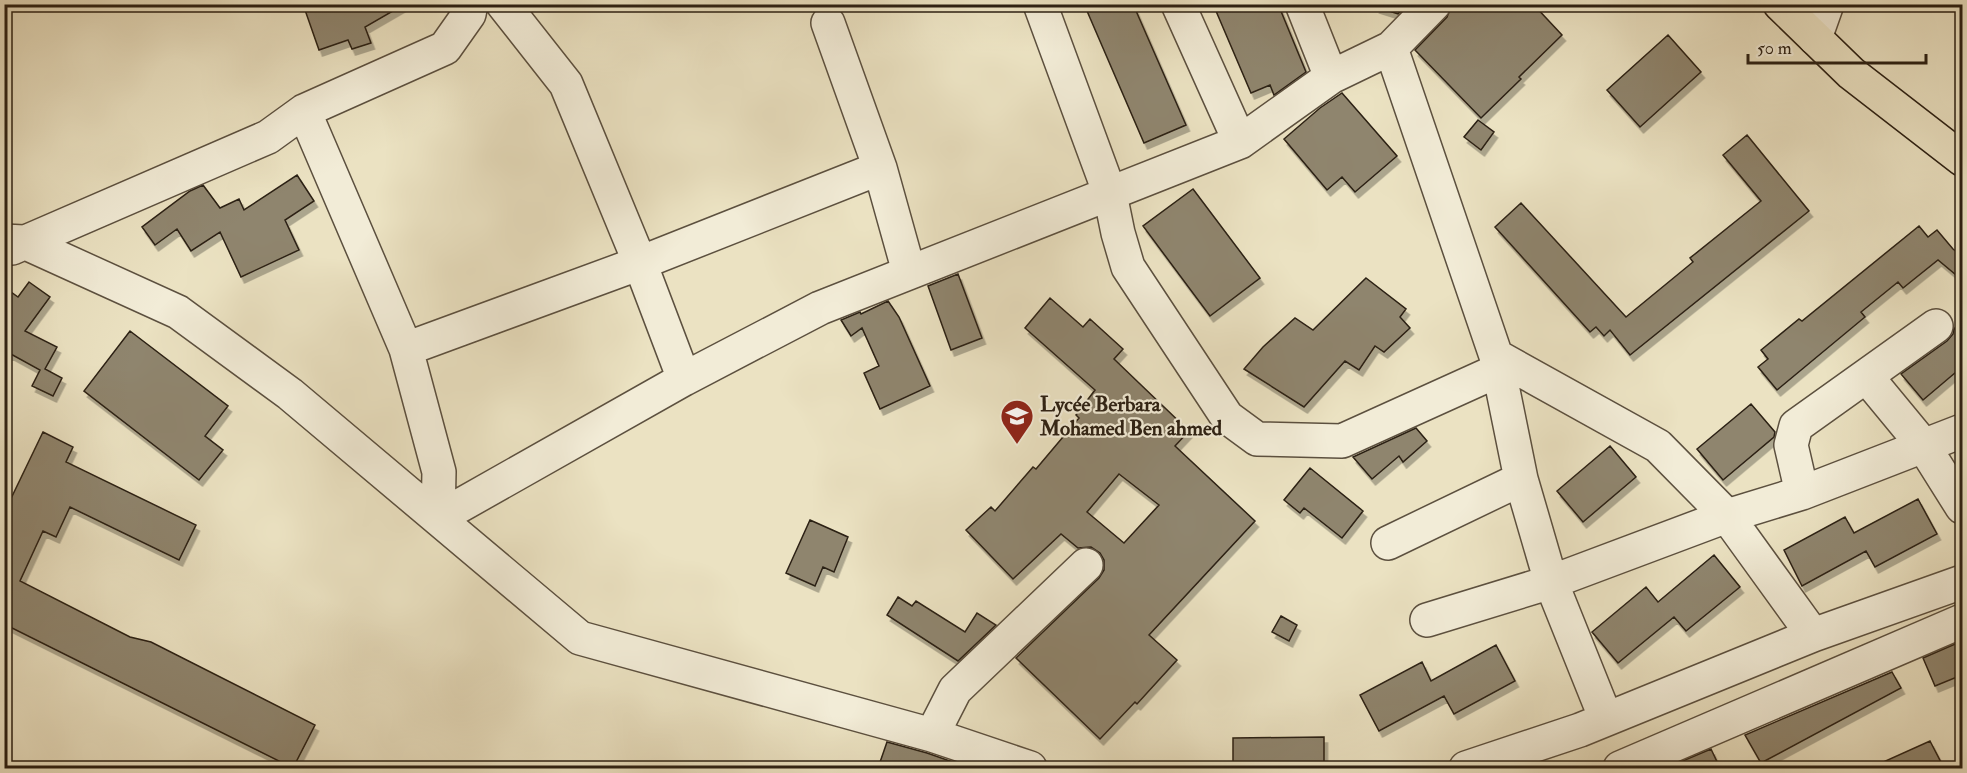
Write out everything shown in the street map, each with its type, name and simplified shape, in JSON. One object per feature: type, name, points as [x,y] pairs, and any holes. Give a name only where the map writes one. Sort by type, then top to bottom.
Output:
[{"type":"main road","points":[[1780,4],[1851,73],[1962,159]]},
{"type":"street","points":[[11,245],[268,137],[304,111],[445,48],[469,14],[471,4]]},
{"type":"street","points":[[503,4],[566,84],[640,263],[684,379]]},
{"type":"street","points":[[1040,4],[1110,194],[1128,267],[1227,417],[1257,439],[1342,441],[1497,363]]},
{"type":"street","points":[[1178,4],[1240,142]]},
{"type":"street","points":[[1302,4],[1331,77]]},
{"type":"street","points":[[438,518],[684,379],[820,308],[1240,142],[1331,77],[1391,48],[1434,4]]},
{"type":"street","points":[[1815,38],[1827,4]]},
{"type":"street","points":[[828,23],[880,168],[909,272]]},
{"type":"street","points":[[1391,48],[1497,363],[1521,479],[1551,582],[1606,719]]},
{"type":"street","points":[[304,111],[406,349],[440,472],[438,518]]},
{"type":"street","points":[[406,349],[640,263],[880,168]]},
{"type":"street","points":[[11,245],[178,312],[290,394],[580,638],[932,735],[1030,768]]},
{"type":"street","points":[[1803,493],[1791,445],[1796,426],[1936,326]]},
{"type":"street","points":[[1497,363],[1658,446],[1727,516],[1813,635]]},
{"type":"street","points":[[1866,376],[1923,445],[1962,507]]},
{"type":"street","points":[[1427,620],[1551,582],[1727,516],[1803,493],[1923,445],[1962,432]]},
{"type":"street","points":[[1388,543],[1521,479]]},
{"type":"street","points":[[932,735],[956,690],[1086,565]]},
{"type":"street","points":[[1466,768],[1580,730],[1813,635],[1962,582]]},
{"type":"street","points":[[1620,768],[1962,621]]},
{"type":"building","points":[[321,4],[405,4],[365,27],[371,43],[352,49],[348,40],[319,50],[305,10]]},
{"type":"building","points":[[1084,4],[1133,4],[1186,125],[1144,143]]},
{"type":"building","points":[[1213,4],[1278,4],[1306,72],[1274,95],[1270,85],[1251,93]]},
{"type":"building","points":[[1377,4],[1407,4],[1398,14],[1376,7]]},
{"type":"building","points":[[1452,4],[1533,4],[1562,35],[1481,118],[1415,50],[1447,17]]},
{"type":"building","points":[[1668,35],[1701,72],[1640,127],[1607,90]]},
{"type":"building","points":[[1342,93],[1397,156],[1355,192],[1342,177],[1327,190],[1284,139],[1320,108]]},
{"type":"building","points":[[1478,120],[1494,132],[1481,150],[1464,137]]},
{"type":"building","points":[[1747,135],[1809,211],[1630,355],[1610,330],[1604,336],[1596,327],[1590,332],[1495,227],[1521,203],[1626,317],[1693,262],[1690,258],[1761,201],[1723,155]]},
{"type":"building","points":[[297,175],[314,201],[285,220],[299,250],[241,277],[220,232],[191,251],[177,229],[155,245],[142,227],[190,191],[203,185],[220,208],[239,199],[244,210]]},
{"type":"building","points":[[1193,189],[1260,278],[1210,316],[1143,226]]},
{"type":"building","points":[[1919,226],[1928,237],[1937,230],[1962,256],[1962,280],[1938,260],[1903,288],[1898,282],[1861,312],[1865,317],[1777,390],[1758,367],[1768,359],[1761,350],[1799,319],[1802,321]]},
{"type":"building","points":[[958,274],[982,338],[951,350],[928,286]]},
{"type":"building","points":[[1366,278],[1406,309],[1400,317],[1410,328],[1384,352],[1375,346],[1359,370],[1345,361],[1304,407],[1244,369],[1263,347],[1295,318],[1313,330]]},
{"type":"building","points":[[29,282],[50,297],[25,331],[57,347],[45,369],[62,378],[53,396],[32,386],[40,370],[9,353],[4,359],[4,287],[18,297]]},
{"type":"building","points":[[1050,298],[1083,327],[1090,319],[1123,349],[1114,359],[1189,431],[1175,446],[1255,521],[1149,635],[1177,660],[1137,704],[1135,702],[1100,739],[1016,658],[1099,578],[1104,570],[1104,560],[1100,553],[1091,547],[1078,548],[1061,534],[1013,579],[966,530],[991,507],[995,511],[1033,467],[1036,469],[1079,418],[1076,415],[1095,390],[1025,328]],"holes":[[[1119,474],[1159,505],[1124,543],[1087,512]]]},
{"type":"building","points":[[888,301],[899,317],[930,386],[880,409],[864,373],[879,366],[862,328],[851,336],[841,320],[860,312],[861,314]]},
{"type":"building","points":[[1954,328],[1962,338],[1962,367],[1923,400],[1901,374],[1947,341],[1953,334]]},
{"type":"building","points":[[130,331],[228,406],[205,436],[223,450],[199,480],[84,391]]},
{"type":"building","points":[[1751,404],[1775,432],[1774,437],[1723,480],[1697,449]]},
{"type":"building","points":[[1416,428],[1427,441],[1403,462],[1399,456],[1372,479],[1353,457]]},
{"type":"building","points":[[43,432],[73,447],[66,462],[196,525],[179,560],[70,507],[56,537],[43,531],[20,581],[130,637],[151,642],[315,725],[293,768],[4,624],[4,513]]},
{"type":"building","points":[[1610,446],[1636,477],[1583,522],[1557,491]]},
{"type":"building","points":[[1310,468],[1363,511],[1342,538],[1304,508],[1300,513],[1284,500]]},
{"type":"building","points":[[1918,499],[1937,534],[1875,567],[1866,551],[1802,586],[1784,550],[1845,517],[1854,533]]},
{"type":"building","points":[[810,520],[848,537],[834,572],[823,567],[815,586],[786,573]]},
{"type":"building","points":[[1714,555],[1740,587],[1686,631],[1674,617],[1618,663],[1592,632],[1646,587],[1658,602]]},
{"type":"building","points":[[898,597],[912,606],[916,601],[965,632],[977,613],[996,625],[958,661],[887,615]]},
{"type":"building","points":[[1281,616],[1297,625],[1289,641],[1272,632]]},
{"type":"building","points":[[1962,641],[1962,675],[1935,686],[1923,658]]},
{"type":"building","points":[[1496,645],[1515,681],[1454,714],[1444,696],[1379,731],[1360,695],[1422,662],[1431,681]]},
{"type":"building","points":[[1892,672],[1901,688],[1761,763],[1745,735]]},
{"type":"building","points":[[1324,737],[1324,768],[1233,768],[1233,738]]},
{"type":"building","points":[[1930,741],[1944,768],[1870,768]]},
{"type":"building","points":[[887,742],[927,753],[967,768],[878,768]]},
{"type":"building","points":[[1711,749],[1720,768],[1666,768]]},
{"type":"place","name":"Lycée Berbara Mohamed Ben ahmed","points":[[1017,445]]}]
